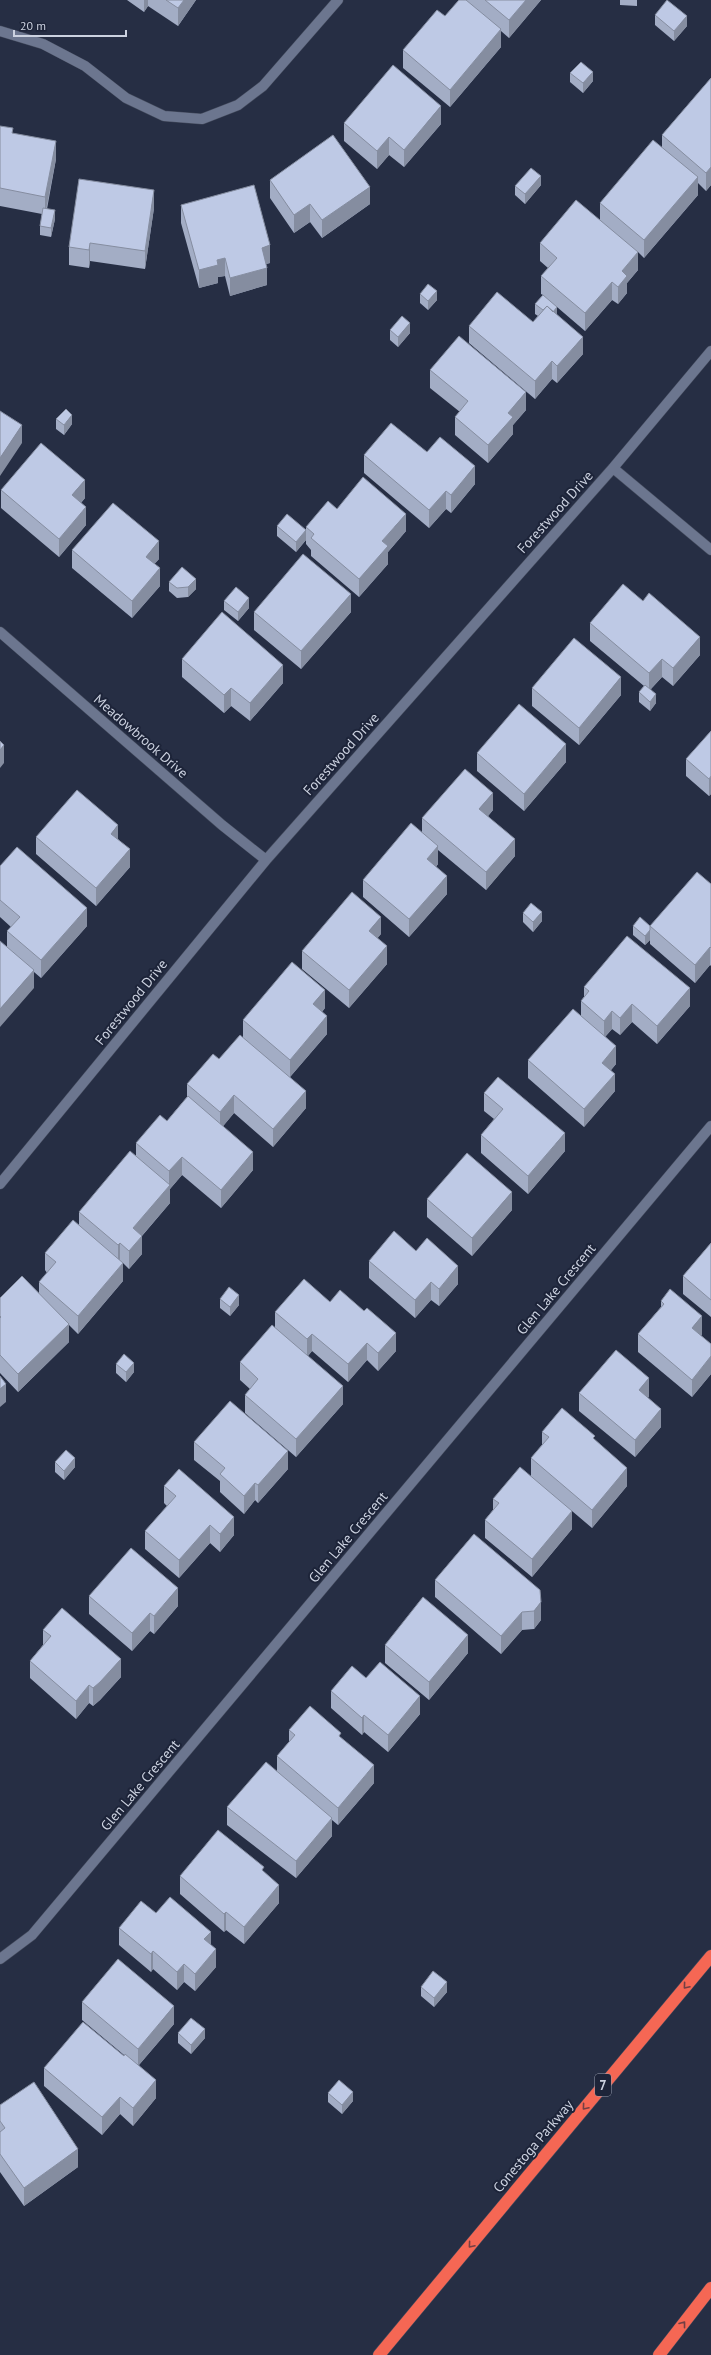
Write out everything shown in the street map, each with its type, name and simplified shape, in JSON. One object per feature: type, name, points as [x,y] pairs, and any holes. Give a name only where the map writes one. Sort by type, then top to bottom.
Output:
[{"type":"highway","name":"Conestoga Parkway","points":[[379,2355],[711,1956]]},
{"type":"highway","points":[[659,2355],[711,2288]]},
{"type":"street","points":[[0,31],[43,44],[85,66],[126,98],[164,116],[202,119],[238,105],[263,86],[338,0]]},
{"type":"street","name":"Forestwood Drive","points":[[0,1184],[266,860],[613,468],[711,351]]},
{"type":"street","points":[[613,468],[711,550]]},
{"type":"street","name":"Meadowbrook Drive","points":[[0,632],[222,825],[266,860]]},
{"type":"street","name":"Glen Lake Crescent","points":[[0,1959],[32,1935],[711,1126]]},
{"type":"building","points":[[166,0],[184,0],[178,8]]},
{"type":"building","points":[[459,0],[466,0],[501,29],[450,90],[403,50],[437,10],[445,16]]},
{"type":"building","points":[[485,0],[526,0],[509,20]]},
{"type":"building","points":[[667,0],[687,16],[674,31],[655,15]]},
{"type":"building","points":[[581,62],[593,72],[583,83],[570,73]]},
{"type":"building","points":[[393,65],[441,106],[404,150],[389,137],[377,151],[344,123]]},
{"type":"building","points":[[711,78],[711,167],[706,173],[662,135]]},
{"type":"building","points":[[0,126],[13,128],[12,133],[56,141],[45,197],[0,188]]},
{"type":"building","points":[[333,135],[370,187],[322,220],[310,204],[294,215],[270,180]]},
{"type":"building","points":[[653,140],[698,177],[644,240],[600,203]]},
{"type":"building","points":[[531,168],[541,176],[525,194],[515,186]]},
{"type":"building","points":[[79,179],[154,190],[145,251],[90,243],[89,250],[69,247]]},
{"type":"building","points":[[254,185],[270,245],[262,248],[267,268],[230,278],[225,258],[217,260],[218,265],[199,270],[181,205]]},
{"type":"building","points":[[576,200],[638,252],[622,271],[627,276],[618,287],[612,282],[585,313],[541,276],[557,258],[540,243]]},
{"type":"building","points":[[43,208],[55,210],[51,228],[40,226]]},
{"type":"building","points":[[428,284],[437,291],[428,301],[420,294]]},
{"type":"building","points":[[497,292],[533,322],[547,306],[583,337],[557,366],[552,361],[535,381],[469,326]]},
{"type":"building","points":[[543,295],[557,307],[553,312],[547,306],[543,310],[535,304]]},
{"type":"building","points":[[402,316],[410,323],[398,337],[390,330]]},
{"type":"building","points":[[459,336],[526,392],[508,413],[513,417],[488,445],[455,417],[468,401],[430,370]]},
{"type":"building","points":[[66,409],[72,415],[64,425],[56,419]]},
{"type":"building","points":[[0,411],[22,425],[0,458]]},
{"type":"building","points":[[391,423],[427,452],[440,437],[475,466],[451,495],[446,491],[429,510],[364,455]]},
{"type":"building","points":[[41,443],[85,480],[72,495],[86,507],[59,539],[1,490]]},
{"type":"building","points":[[363,477],[406,514],[382,541],[388,546],[359,579],[311,538],[314,534],[306,527],[328,501],[337,509]]},
{"type":"building","points":[[113,503],[159,541],[146,557],[160,568],[132,601],[72,550]]},
{"type":"building","points":[[287,514],[306,530],[296,542],[277,526]]},
{"type":"building","points":[[303,554],[351,594],[301,651],[254,612]]},
{"type":"building","points":[[182,567],[196,579],[188,587],[177,588],[169,582]]},
{"type":"building","points":[[623,584],[643,601],[649,593],[700,637],[673,668],[662,659],[649,673],[590,623]]},
{"type":"building","points":[[236,587],[249,598],[238,612],[224,601]]},
{"type":"building","points":[[222,612],[283,665],[250,703],[231,688],[224,695],[182,659]]},
{"type":"building","points":[[574,638],[621,677],[579,728],[532,688]]},
{"type":"building","points":[[645,685],[656,694],[650,702],[639,692]]},
{"type":"building","points":[[519,704],[566,744],[524,794],[477,753]]},
{"type":"building","points":[[711,731],[711,776],[709,779],[686,759]]},
{"type":"building","points":[[0,741],[4,745],[0,750]]},
{"type":"building","points":[[465,769],[493,793],[479,809],[515,839],[486,872],[422,818]]},
{"type":"building","points":[[77,790],[118,825],[111,834],[130,849],[96,888],[36,837]]},
{"type":"building","points":[[411,823],[438,846],[427,859],[447,876],[409,919],[363,880]]},
{"type":"building","points":[[17,847],[87,908],[41,960],[7,931],[20,917],[0,900],[0,866]]},
{"type":"building","points":[[697,872],[711,884],[711,948],[710,947],[695,965],[650,926]]},
{"type":"building","points":[[352,892],[381,917],[369,931],[387,946],[349,990],[302,951]]},
{"type":"building","points":[[531,903],[542,912],[533,922],[523,913]]},
{"type":"building","points":[[640,917],[650,926],[650,930],[645,936],[633,926]]},
{"type":"building","points":[[627,936],[690,988],[657,1026],[632,1004],[620,1018],[612,1011],[604,1021],[581,1001],[589,991],[584,987]]},
{"type":"building","points":[[0,941],[34,970],[0,1009]]},
{"type":"building","points":[[292,962],[325,990],[313,1004],[327,1016],[290,1060],[243,1020]]},
{"type":"building","points":[[573,1009],[616,1046],[602,1063],[615,1074],[584,1109],[528,1060]]},
{"type":"building","points":[[240,1035],[306,1091],[273,1129],[234,1095],[220,1112],[187,1084],[213,1054],[219,1059]]},
{"type":"building","points":[[498,1077],[565,1133],[528,1176],[481,1135],[503,1109],[484,1093]]},
{"type":"building","points":[[188,1096],[253,1152],[221,1190],[182,1157],[169,1171],[136,1143],[160,1115],[167,1121]]},
{"type":"building","points":[[130,1151],[170,1185],[133,1228],[142,1236],[129,1251],[120,1243],[118,1245],[79,1212]]},
{"type":"building","points":[[467,1153],[512,1192],[472,1238],[427,1199]]},
{"type":"building","points":[[73,1220],[123,1263],[78,1316],[39,1282],[56,1262],[45,1253]]},
{"type":"building","points":[[394,1231],[416,1251],[427,1238],[458,1266],[439,1289],[431,1282],[415,1300],[369,1261]]},
{"type":"building","points":[[711,1243],[711,1300],[683,1276]]},
{"type":"building","points":[[22,1276],[69,1324],[18,1374],[0,1355],[0,1298]]},
{"type":"building","points":[[304,1279],[330,1302],[340,1290],[364,1311],[367,1308],[396,1333],[378,1353],[367,1343],[348,1364],[312,1334],[307,1339],[275,1312]]},
{"type":"building","points":[[229,1287],[239,1295],[230,1307],[220,1299]]},
{"type":"building","points":[[670,1289],[702,1316],[692,1328],[711,1344],[711,1356],[692,1380],[638,1334],[664,1304],[661,1301]]},
{"type":"building","points":[[272,1325],[343,1386],[296,1439],[245,1395],[258,1379],[240,1362]]},
{"type":"building","points":[[616,1350],[649,1378],[639,1390],[661,1409],[635,1440],[579,1393]]},
{"type":"building","points":[[124,1354],[134,1363],[126,1372],[116,1364]]},
{"type":"building","points":[[0,1376],[6,1384],[0,1389]]},
{"type":"building","points":[[230,1401],[288,1451],[258,1485],[255,1483],[244,1496],[220,1474],[225,1468],[194,1442]]},
{"type":"building","points":[[562,1408],[595,1436],[593,1438],[627,1468],[592,1510],[531,1458],[549,1437],[542,1432]]},
{"type":"building","points":[[66,1450],[75,1458],[64,1471],[55,1462]]},
{"type":"building","points":[[520,1467],[572,1511],[532,1559],[485,1520],[499,1503],[493,1499]]},
{"type":"building","points":[[179,1469],[234,1517],[220,1534],[210,1525],[179,1560],[145,1531],[176,1496],[164,1486]]},
{"type":"building","points":[[474,1534],[540,1590],[541,1602],[534,1611],[522,1612],[501,1636],[435,1580]]},
{"type":"building","points":[[131,1548],[178,1588],[154,1616],[150,1613],[132,1633],[89,1596]]},
{"type":"building","points":[[423,1597],[468,1635],[429,1682],[385,1645]]},
{"type":"building","points":[[62,1608],[121,1659],[93,1688],[89,1685],[76,1701],[30,1661],[51,1636],[43,1630]]},
{"type":"building","points":[[380,1662],[420,1696],[388,1735],[364,1715],[362,1718],[331,1691],[352,1666],[366,1678]]},
{"type":"building","points":[[310,1706],[341,1733],[339,1736],[374,1765],[338,1808],[277,1756],[295,1735],[289,1730]]},
{"type":"building","points":[[266,1762],[332,1818],[296,1861],[227,1807]]},
{"type":"building","points":[[218,1830],[264,1867],[262,1870],[279,1885],[244,1927],[226,1912],[224,1914],[180,1876]]},
{"type":"building","points":[[170,1897],[211,1932],[204,1939],[216,1949],[195,1974],[184,1964],[177,1972],[153,1951],[151,1954],[119,1928],[141,1901],[156,1913]]},
{"type":"building","points":[[118,1959],[174,2006],[138,2049],[82,2002]]},
{"type":"building","points":[[433,1971],[447,1982],[434,1998],[421,1987]]},
{"type":"building","points":[[191,2018],[205,2029],[191,2045],[178,2033]]},
{"type":"building","points":[[83,2022],[156,2080],[133,2108],[120,2097],[102,2117],[44,2068]]},
{"type":"building","points":[[339,2080],[353,2092],[342,2105],[328,2093]]},
{"type":"building","points":[[34,2082],[78,2149],[24,2188],[0,2154],[0,2132],[5,2128],[0,2121],[0,2105]]}]
